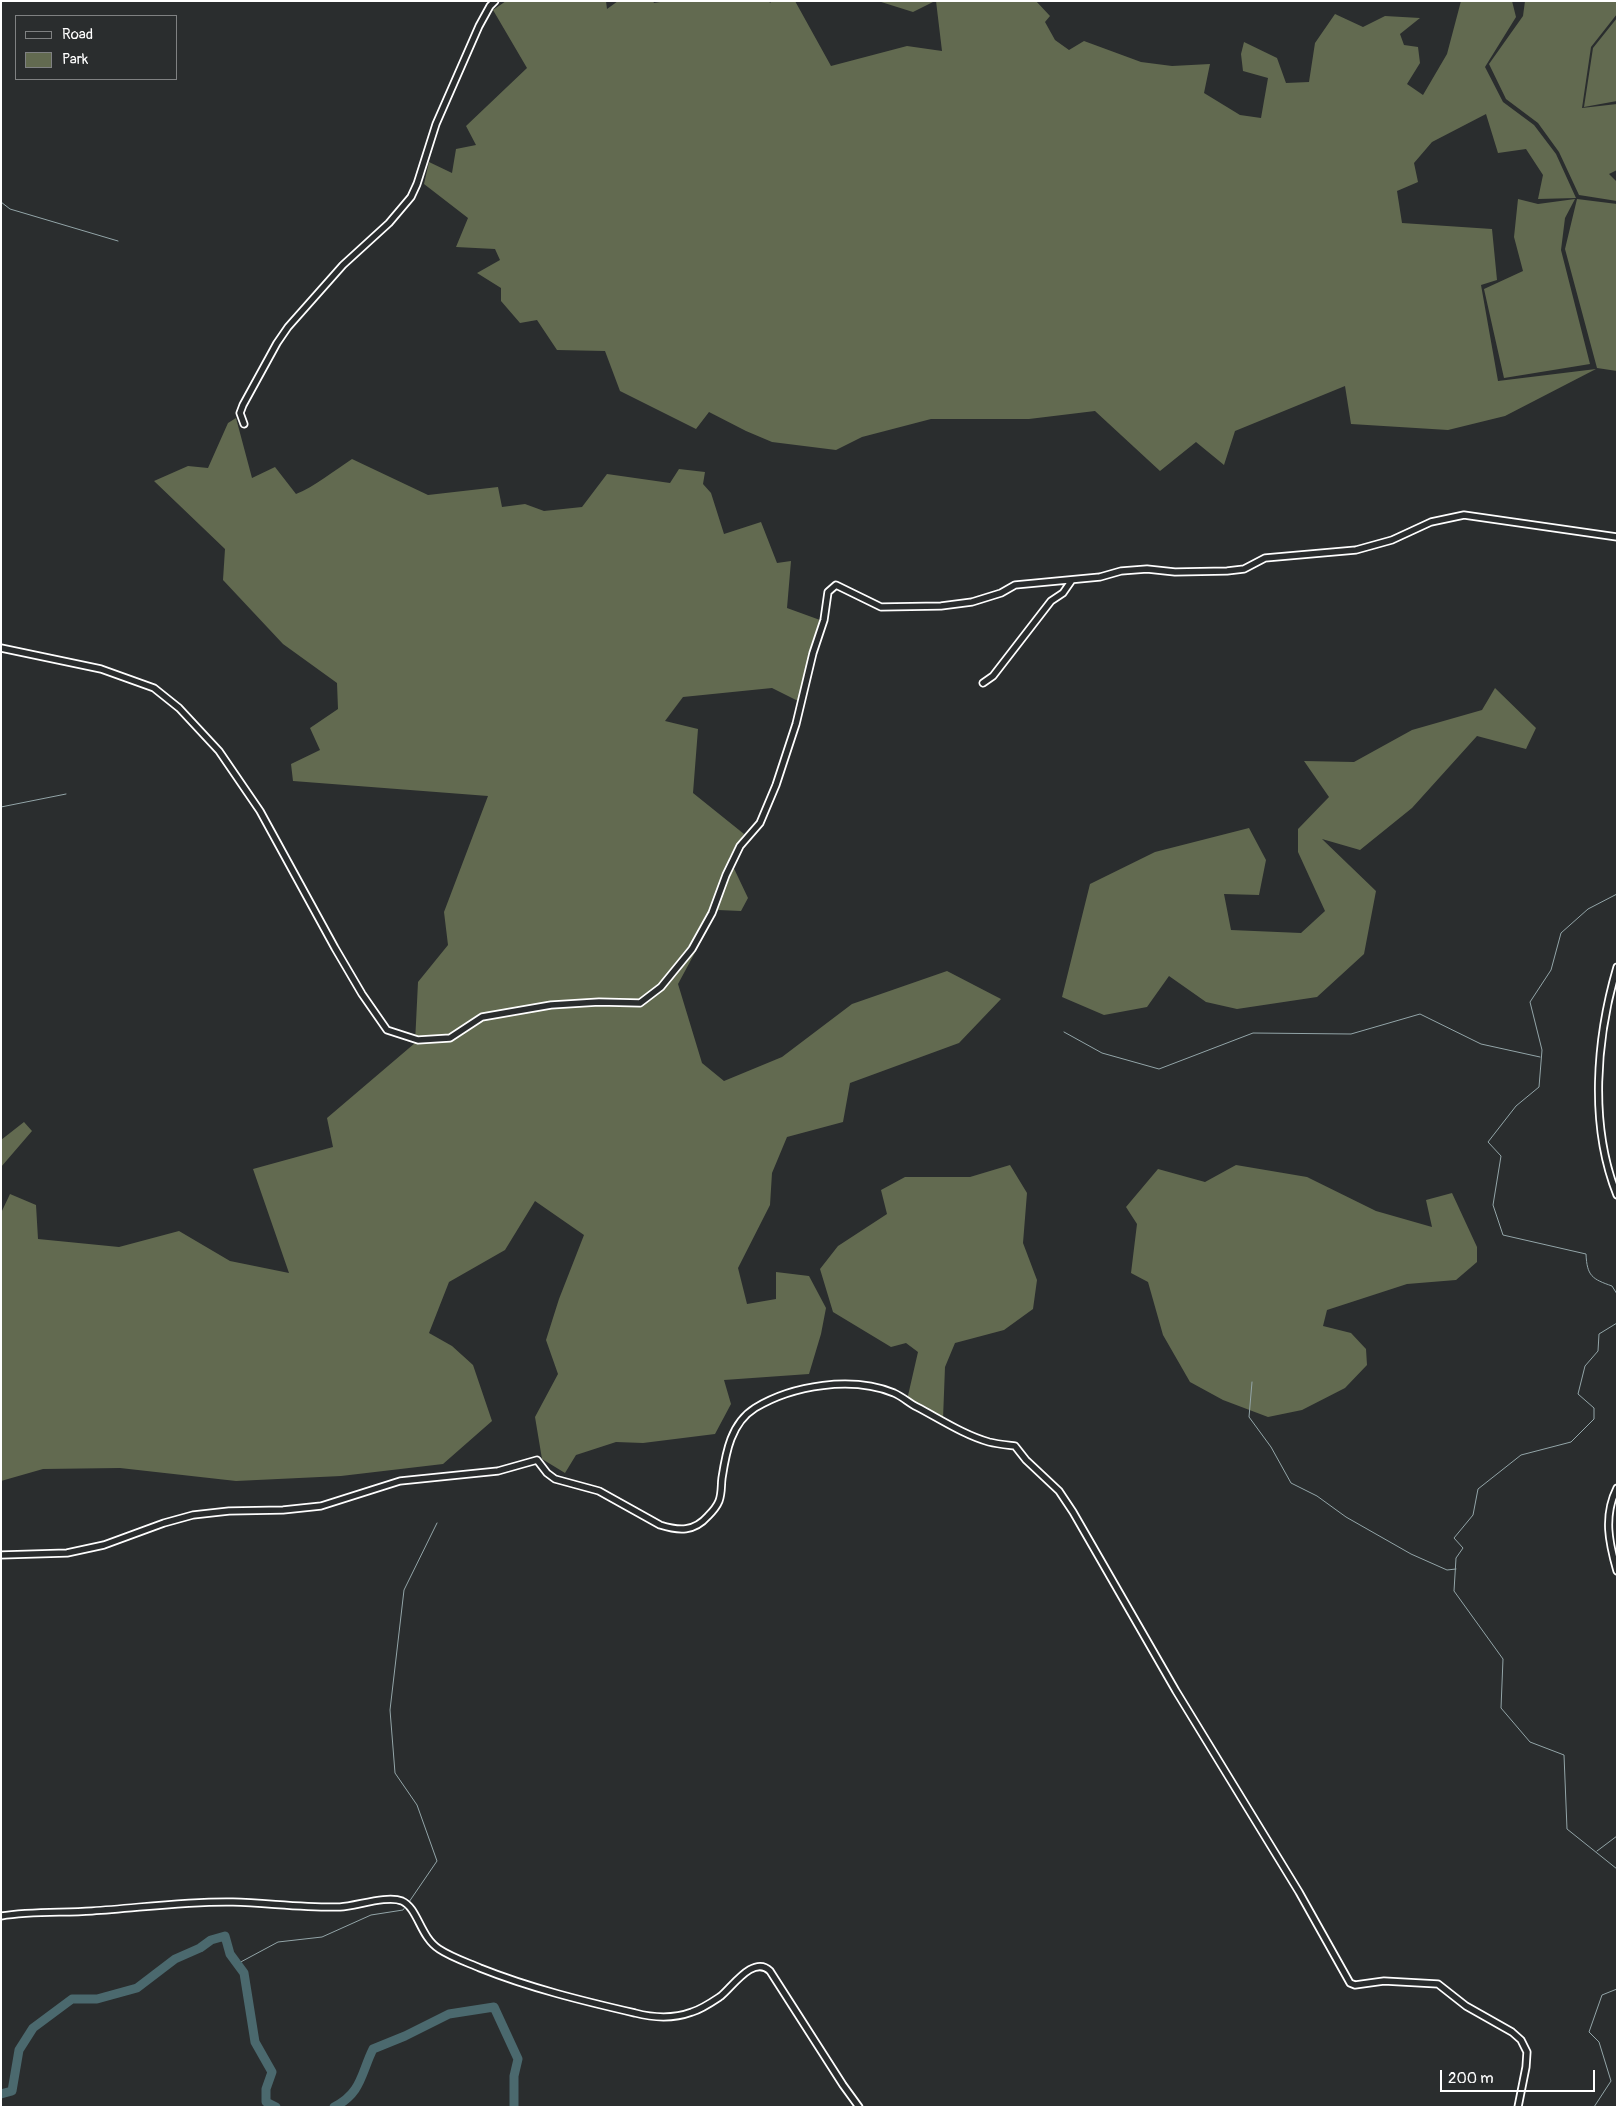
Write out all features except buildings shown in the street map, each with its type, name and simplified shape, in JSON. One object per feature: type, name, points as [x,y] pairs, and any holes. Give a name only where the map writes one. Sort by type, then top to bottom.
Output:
[{"type":"street","points":[[244,424],[240,412],[243,405],[277,343],[288,327],[343,265],[390,222],[411,197],[418,184],[436,124],[479,26],[490,6],[495,1]]},
{"type":"street","points":[[1,648],[101,669],[154,688],[179,708],[219,751],[260,811],[335,948],[362,994],[387,1030],[418,1040],[450,1038],[482,1016],[551,1005],[599,1002],[640,1004],[661,987],[692,949],[712,913],[726,874],[740,846],[760,823],[776,785],[796,724],[813,653],[824,620],[828,592],[836,585],[882,607],[941,606],[972,602],[1015,585],[1072,580],[1148,569],[1175,572],[1235,570],[1244,569],[1265,558],[1356,550],[1392,540],[1431,522],[1464,515],[1617,537]]},
{"type":"street","points":[[983,683],[993,676],[1051,601],[1063,592],[1072,580]]},
{"type":"street","points":[[1617,967],[1605,1024],[1599,1090],[1604,1150],[1617,1195]]},
{"type":"street","points":[[1,1556],[67,1553],[104,1545],[164,1523],[193,1515],[229,1510],[283,1510],[322,1506],[400,1481],[498,1472],[537,1460],[547,1473],[556,1479],[590,1487],[660,1524],[687,1530],[702,1522],[719,1502],[725,1456],[731,1438],[745,1417],[755,1409],[792,1391],[811,1387],[848,1385],[871,1387],[896,1394],[966,1433],[990,1442],[1015,1446],[1026,1460],[1058,1491],[1085,1532],[1176,1691],[1299,1892],[1346,1978],[1355,1985],[1384,1981],[1438,1984],[1466,2006],[1512,2032],[1521,2040],[1527,2052],[1518,2107]]},
{"type":"street","points":[[1617,1488],[1610,1505],[1608,1520],[1609,1537],[1617,1571]]},
{"type":"street","points":[[1,1916],[37,1912],[89,1911],[212,1902],[340,1907],[396,1900],[407,1904],[413,1911],[427,1940],[448,1955],[502,1977],[571,1998],[640,2015],[661,2018],[676,2017],[701,2008],[721,1995],[747,1972],[756,1966],[763,1966],[770,1971],[859,2107]]},
{"type":"green space","points":[[506,1],[606,1],[607,9],[618,1],[653,1],[654,3],[666,1],[769,1],[770,3],[772,1],[795,1],[831,66],[907,46],[942,51],[936,1],[1036,1],[1050,16],[1045,22],[1055,40],[1069,50],[1084,41],[1141,62],[1172,66],[1210,64],[1204,93],[1240,115],[1261,118],[1268,78],[1243,71],[1241,54],[1244,42],[1277,58],[1286,83],[1309,82],[1315,43],[1335,14],[1363,27],[1385,16],[1420,18],[1400,34],[1404,45],[1418,47],[1420,63],[1407,84],[1423,95],[1447,54],[1461,1],[1512,1],[1516,17],[1485,67],[1503,102],[1534,125],[1556,154],[1576,198],[1538,199],[1543,175],[1526,149],[1498,153],[1486,114],[1432,142],[1414,163],[1418,182],[1397,191],[1402,223],[1492,229],[1497,280],[1481,285],[1498,381],[1596,369],[1505,416],[1448,430],[1351,424],[1345,386],[1235,431],[1224,465],[1196,442],[1160,471],[1095,411],[1029,419],[931,419],[862,437],[836,450],[772,442],[709,412],[696,429],[620,391],[605,351],[557,350],[537,320],[520,323],[501,301],[501,288],[477,273],[500,260],[495,249],[456,247],[468,218],[424,184],[429,162],[452,173],[456,149],[476,145],[466,126],[527,68],[493,10]]},
{"type":"green space","points":[[878,1],[935,1],[913,12]]},
{"type":"green space","points":[[1525,1],[1617,1],[1617,14],[1591,47],[1582,108],[1617,104],[1617,170],[1609,174],[1617,182],[1617,201],[1579,195],[1559,152],[1538,123],[1506,99],[1489,64],[1523,16]]},
{"type":"green space","points":[[1617,18],[1617,101],[1584,107],[1593,48]]},
{"type":"green space","points":[[1518,199],[1538,204],[1575,199],[1565,218],[1561,250],[1590,364],[1504,378],[1484,289],[1523,271],[1514,237]]},
{"type":"green space","points":[[1577,199],[1617,204],[1617,371],[1597,368],[1565,249]]},
{"type":"green space","points":[[236,418],[252,478],[275,467],[296,494],[317,483],[352,459],[428,495],[498,487],[502,507],[525,504],[544,511],[582,507],[607,474],[670,483],[679,469],[705,472],[703,484],[711,493],[724,534],[761,522],[777,563],[791,561],[787,608],[820,620],[798,701],[772,688],[683,697],[665,721],[698,729],[693,793],[744,834],[729,858],[748,898],[741,911],[718,910],[678,984],[702,1063],[724,1081],[782,1057],[852,1004],[947,971],[1001,999],[959,1043],[850,1083],[843,1122],[787,1137],[772,1173],[770,1205],[738,1268],[747,1304],[776,1299],[776,1272],[809,1276],[826,1308],[821,1334],[809,1374],[724,1380],[731,1404],[715,1434],[643,1443],[616,1442],[576,1455],[565,1473],[542,1459],[535,1417],[558,1374],[546,1340],[559,1299],[584,1235],[535,1201],[505,1250],[449,1282],[429,1333],[452,1346],[473,1365],[492,1421],[443,1464],[341,1476],[236,1481],[120,1468],[43,1469],[1,1481],[1,1213],[10,1194],[36,1205],[38,1239],[119,1247],[179,1231],[230,1261],[289,1273],[253,1169],[333,1147],[327,1118],[415,1043],[418,982],[448,945],[444,912],[488,796],[293,781],[291,764],[320,750],[310,728],[338,709],[337,683],[283,644],[223,580],[225,549],[154,481],[188,466],[208,468],[228,423]]},
{"type":"green space","points":[[1495,688],[1536,728],[1526,749],[1477,736],[1412,808],[1360,850],[1322,839],[1376,891],[1364,954],[1317,997],[1237,1009],[1206,1002],[1169,976],[1147,1007],[1104,1015],[1062,997],[1090,884],[1155,852],[1249,828],[1266,860],[1259,895],[1224,894],[1231,930],[1301,933],[1325,911],[1298,852],[1298,829],[1329,797],[1304,761],[1354,762],[1412,730],[1482,710]]},
{"type":"green space","points":[[24,1122],[32,1131],[1,1167],[1,1140]]},
{"type":"green space","points":[[1010,1165],[1027,1193],[1023,1243],[1037,1280],[1033,1309],[1004,1330],[955,1343],[945,1367],[943,1419],[907,1400],[918,1352],[906,1343],[891,1347],[833,1312],[820,1269],[838,1246],[887,1214],[881,1190],[905,1177],[970,1177]]},
{"type":"green space","points":[[1236,1165],[1307,1177],[1376,1211],[1432,1227],[1426,1200],[1452,1193],[1477,1247],[1477,1262],[1456,1280],[1407,1284],[1327,1310],[1323,1326],[1351,1333],[1366,1349],[1367,1365],[1345,1388],[1302,1410],[1268,1417],[1223,1400],[1190,1382],[1163,1335],[1148,1282],[1131,1273],[1137,1224],[1126,1207],[1158,1169],[1205,1182]]},
{"type":"waterway","points":[[1,202],[10,209],[118,241]]},
{"type":"waterway","points":[[1,807],[66,794]]},
{"type":"waterway","points":[[1617,894],[1588,909],[1561,933],[1551,970],[1530,1002],[1542,1050],[1539,1087],[1516,1106],[1488,1142],[1501,1156],[1493,1205],[1503,1235],[1586,1254],[1589,1272],[1592,1276],[1612,1286],[1617,1294]]},
{"type":"waterway","points":[[1064,1032],[1102,1053],[1159,1069],[1253,1033],[1351,1034],[1420,1014],[1481,1044],[1540,1057]]},
{"type":"waterway","points":[[1617,1323],[1599,1334],[1598,1351],[1585,1366],[1578,1394],[1594,1408],[1594,1419],[1571,1442],[1521,1455],[1478,1489],[1473,1515],[1454,1538],[1463,1548],[1456,1558],[1454,1591],[1503,1659],[1501,1708],[1530,1742],[1564,1755],[1567,1829],[1617,1869]]},
{"type":"waterway","points":[[1252,1382],[1249,1417],[1271,1447],[1291,1483],[1317,1496],[1346,1517],[1411,1554],[1447,1570],[1456,1569]]},
{"type":"waterway","points":[[409,1902],[437,1861],[417,1805],[395,1773],[390,1710],[404,1590],[437,1523]]},
{"type":"waterway","points":[[1597,1851],[1617,1836]]},
{"type":"waterway","points":[[237,1964],[278,1942],[322,1937],[371,1915],[403,1910],[406,1906]]},
{"type":"waterway","points":[[1,2094],[12,2091],[19,2050],[33,2028],[72,1999],[97,1999],[137,1988],[175,1959],[200,1948],[211,1940],[225,1936],[230,1954],[244,1973],[255,2042],[272,2072],[266,2089],[266,2102],[276,2107]]},
{"type":"waterway","points":[[1594,2107],[1611,2081],[1599,2042],[1589,2032],[1602,1995],[1617,1989]]},
{"type":"waterway","points":[[334,2107],[350,2095],[360,2082],[373,2049],[405,2036],[449,2014],[494,2007],[518,2059],[514,2076],[514,2107]]}]
